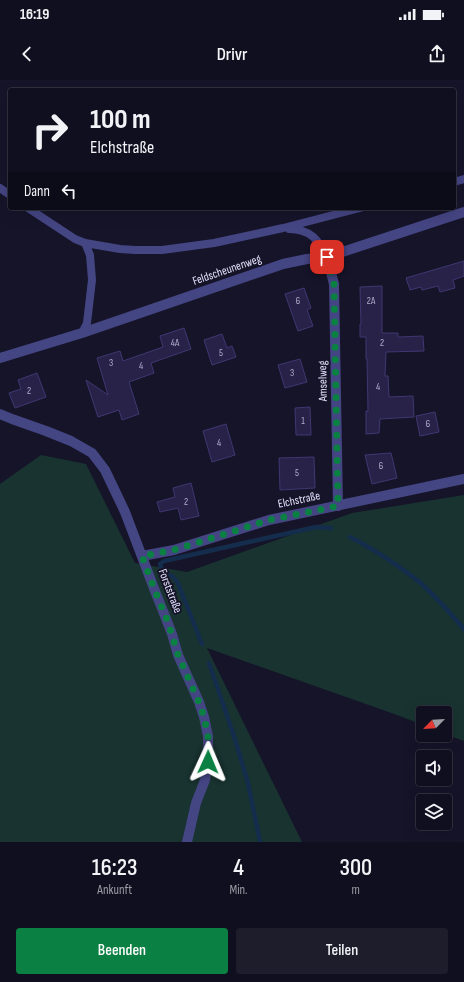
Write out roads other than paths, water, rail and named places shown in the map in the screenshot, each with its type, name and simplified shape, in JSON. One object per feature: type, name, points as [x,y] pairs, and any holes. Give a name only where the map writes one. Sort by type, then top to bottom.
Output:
[{"type":"street","name":"Feldscheunenweg","points":[[0,358],[82,333],[283,264],[327,257],[464,212]]},
{"type":"street","name":"Amselweg","points":[[327,257],[334,284],[338,506]]},
{"type":"street","name":"Forststraße","points":[[0,414],[12,420],[71,441],[92,453],[105,470],[125,512],[170,628],[178,655],[199,702],[208,736],[208,762],[205,780],[196,804],[187,842]]},
{"type":"street","name":"Elchstraße","points":[[142,556],[174,550],[269,520],[464,479]]},
{"type":"lane","points":[[31,210],[75,239],[85,243],[135,250],[162,250],[214,243],[283,228],[352,210]]},
{"type":"lane","points":[[283,228],[304,230],[314,236],[323,248],[327,257]]},
{"type":"lane","points":[[82,333],[87,323],[92,280],[90,255],[85,243]]},
{"type":"waterway","points":[[202,644],[177,582],[162,569],[160,564],[164,561],[316,527],[331,528]]},
{"type":"waterway","points":[[350,537],[385,557],[417,580],[435,597],[464,629]]},
{"type":"waterway","points":[[209,663],[234,736],[248,783],[260,842]]}]
